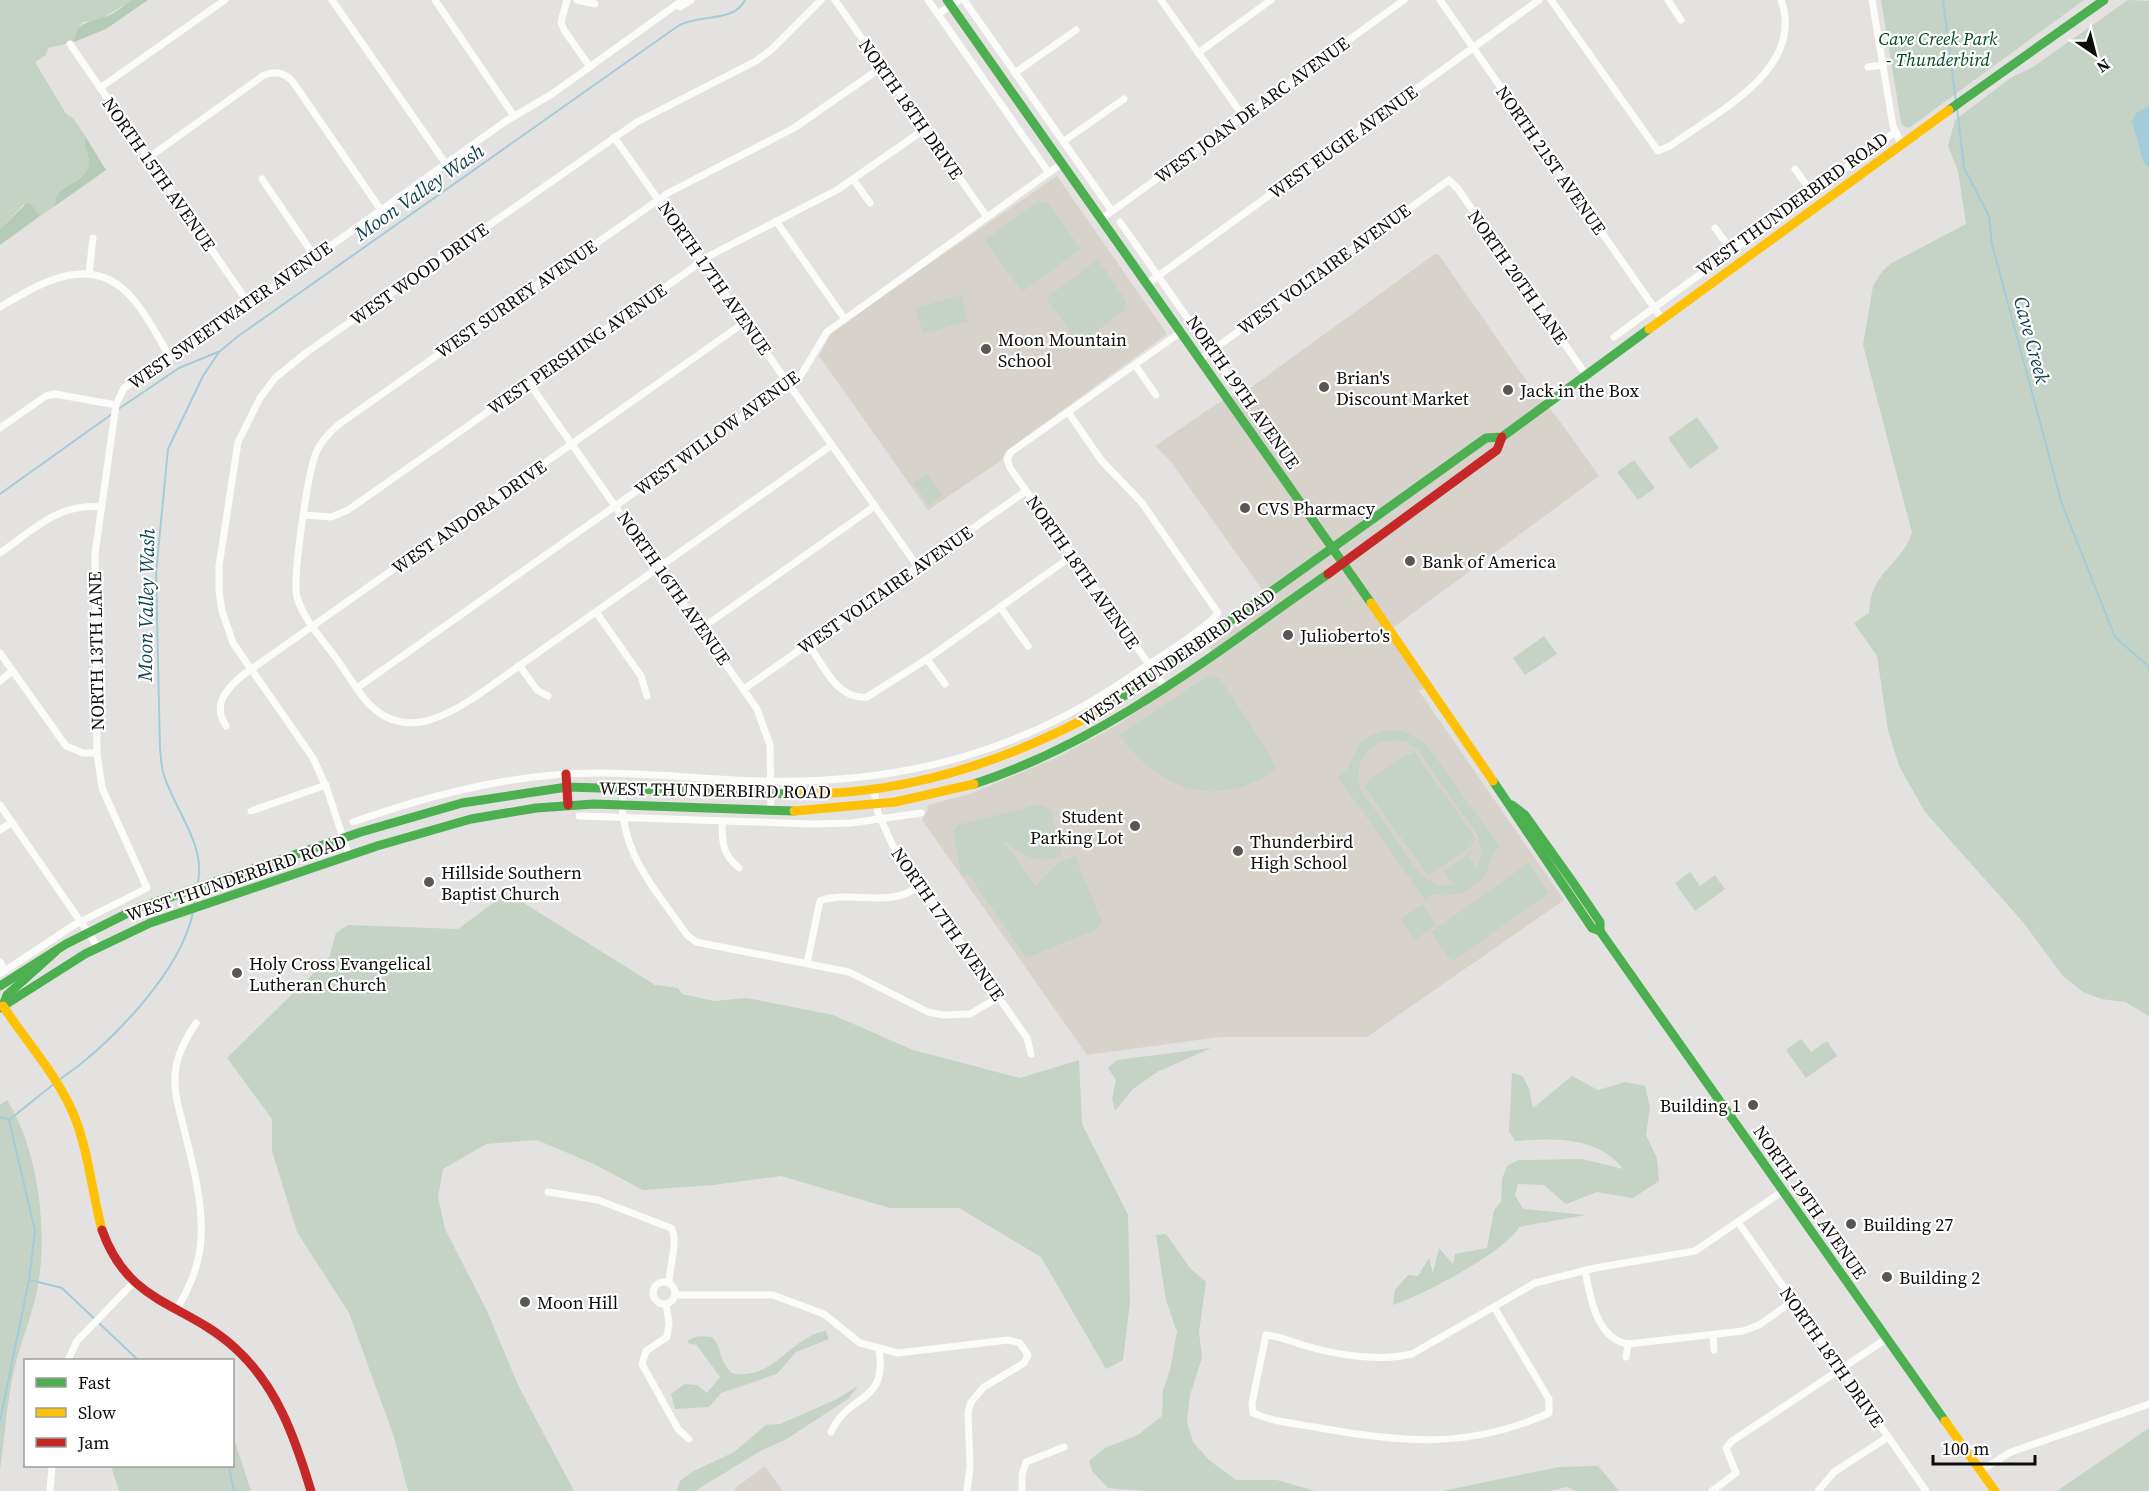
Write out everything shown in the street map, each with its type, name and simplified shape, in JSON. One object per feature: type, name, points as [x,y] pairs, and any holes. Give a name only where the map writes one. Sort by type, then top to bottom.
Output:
[{"type":"main road","name":"WEST THUNDERBIRD ROAD","points":[[0,987],[61,946],[88,931],[188,891],[378,826],[468,800],[533,789],[567,787],[833,794],[874,790],[984,765],[1040,743],[1084,721],[1156,675],[1486,438],[1502,436],[1938,117],[2104,0]]},
{"type":"main road","name":"NORTH 19TH AVENUE","points":[[952,2],[1100,220],[1511,804],[1517,820],[1592,928],[1600,931],[1995,1491]]},
{"type":"main road","name":"WEST THUNDERBIRD ROAD","points":[[1,1007],[98,947],[155,921],[411,834],[472,818],[568,805],[771,811],[876,805],[941,793],[1026,766],[1093,734],[1235,639],[1343,564],[1497,450],[1502,436]]},
{"type":"main road","points":[[1225,625],[1235,639]]},
{"type":"main road","points":[[566,774],[568,805]]},
{"type":"main road","points":[[231,877],[237,894]]},
{"type":"main road","points":[[61,946],[43,966],[7,995],[1,1007],[62,1093],[75,1118],[87,1160],[100,1227],[114,1258],[133,1283],[233,1346],[266,1379],[288,1419],[311,1491]]},
{"type":"street","points":[[100,88],[225,0]]},
{"type":"street","points":[[332,0],[446,164]]},
{"type":"street","points":[[435,0],[514,116]]},
{"type":"street","points":[[567,0],[561,22],[564,30],[590,67]]},
{"type":"street","points":[[577,0],[595,4]]},
{"type":"street","name":"WEST SWEETWATER AVENUE","points":[[116,406],[127,385],[249,304],[514,116],[590,67],[683,0]]},
{"type":"street","name":"WEST SWEETWATER AVENUE","points":[[617,47],[692,0]]},
{"type":"street","name":"WEST WOOD DRIVE","points":[[350,856],[326,785],[308,750],[233,643],[227,627],[219,579],[238,442],[260,398],[275,378],[307,352],[614,137],[657,110],[756,61],[783,39],[821,0]]},
{"type":"street","name":"NORTH 18TH DRIVE","points":[[835,0],[987,218]]},
{"type":"street","points":[[928,0],[1049,173]]},
{"type":"street","points":[[964,0],[1112,212]]},
{"type":"street","points":[[1161,0],[1243,116]]},
{"type":"street","points":[[1198,53],[1271,0]]},
{"type":"street","name":"WEST JOAN DE ARC AVENUE","points":[[1100,220],[1404,0]]},
{"type":"street","name":"NORTH 21ST AVENUE","points":[[1440,0],[1662,319]]},
{"type":"street","name":"WEST EUGIE AVENUE","points":[[1147,284],[1539,0]]},
{"type":"street","points":[[1551,0],[1658,151],[1670,146],[1756,84],[1774,65],[1785,39],[1786,16],[1781,0]]},
{"type":"street","points":[[1668,0],[1681,20]]},
{"type":"street","points":[[1872,0],[1895,132],[1901,144]]},
{"type":"street","points":[[938,14],[952,2]]},
{"type":"street","points":[[1015,73],[1076,30]]},
{"type":"street","name":"NORTH 15TH AVENUE","points":[[70,44],[249,304]]},
{"type":"street","points":[[1868,67],[1883,65]]},
{"type":"street","name":"WEST SURREY AVENUE","points":[[519,665],[455,711],[437,720],[416,723],[385,716],[370,705],[300,606],[296,587],[304,516],[316,453],[338,424],[659,199],[691,178],[794,128],[882,67]]},
{"type":"street","points":[[148,158],[264,75],[274,72],[281,73],[293,82],[381,210]]},
{"type":"street","points":[[1064,141],[1124,99]]},
{"type":"street","name":"WEST PERSHING AVENUE","points":[[304,516],[322,518],[340,515],[702,261],[823,198],[925,129]]},
{"type":"street","name":"WEST THUNDERBIRD ROAD","points":[[1614,337],[1895,132]]},
{"type":"street","name":"NORTH 17TH AVENUE","points":[[614,137],[918,567]]},
{"type":"street","name":"WEST WILLOW AVENUE","points":[[357,688],[789,384],[804,372],[827,332],[844,318],[1061,164]]},
{"type":"street","name":"WEST THUNDERBIRD ROAD","points":[[1795,169],[1812,193]]},
{"type":"street","points":[[262,179],[315,257]]},
{"type":"street","points":[[853,179],[870,203]]},
{"type":"street","name":"WEST VOLTAIRE AVENUE","points":[[1200,359],[1449,180]]},
{"type":"street","name":"NORTH 20TH LANE","points":[[1449,180],[1458,189],[1586,375]]},
{"type":"street","points":[[776,221],[844,318]]},
{"type":"street","name":"NORTH 19TH AVENUE","points":[[1120,222],[1243,397]]},
{"type":"street","name":"WEST THUNDERBIRD ROAD","points":[[1715,228],[1732,251]]},
{"type":"street","points":[[89,274],[93,238]]},
{"type":"street","points":[[0,307],[56,278],[72,274],[89,274],[109,280],[126,291],[171,357]]},
{"type":"street","name":"WEST ANDORA DRIVE","points":[[226,726],[220,718],[219,705],[233,684],[745,322]]},
{"type":"street","points":[[1068,412],[1181,332]]},
{"type":"street","points":[[1135,365],[1156,395]]},
{"type":"street","name":"NORTH 16TH AVENUE","points":[[529,383],[758,709],[768,735],[771,811]]},
{"type":"street","points":[[0,428],[46,396],[55,394],[116,406]]},
{"type":"street","name":"NORTH 13TH LANE","points":[[116,406],[95,554],[97,753],[102,788],[147,888]]},
{"type":"street","name":"WEST THUNDERBIRD ROAD","points":[[353,822],[469,787],[566,774],[621,773],[811,782],[873,777],[966,757],[1014,741],[1061,719],[1149,665],[1218,613],[1142,503],[1104,464],[1068,412]]},
{"type":"street","name":"NORTH 18TH AVENUE","points":[[1068,412],[1008,455],[1008,465],[1165,687]]},
{"type":"street","points":[[548,696],[537,690],[519,665],[832,445]]},
{"type":"street","name":"WEST VOLTAIRE AVENUE","points":[[744,689],[1026,491]]},
{"type":"street","points":[[0,553],[67,508],[84,505],[102,507]]},
{"type":"street","points":[[702,628],[875,506]]},
{"type":"street","points":[[808,644],[841,690],[858,698],[879,692],[1072,556]]},
{"type":"street","points":[[1000,607],[1028,646]]},
{"type":"street","points":[[596,612],[641,676],[647,696]]},
{"type":"street","points":[[0,653],[66,746],[83,753],[97,753]]},
{"type":"street","points":[[927,659],[945,684]]},
{"type":"street","points":[[0,681],[12,670]]},
{"type":"street","points":[[251,811],[326,785]]},
{"type":"street","points":[[623,787],[621,815],[627,841],[637,862],[687,935],[702,944],[849,972],[928,1012],[943,1015],[970,1014],[999,997]]},
{"type":"street","name":"NORTH 17TH AVENUE","points":[[874,790],[880,819],[892,844],[1027,1038],[1031,1054]]},
{"type":"street","points":[[0,805],[98,947]]},
{"type":"street","name":"WEST THUNDERBIRD ROAD","points":[[579,816],[621,815],[812,824],[880,819],[921,813]]},
{"type":"street","points":[[374,815],[378,826]]},
{"type":"street","points":[[723,821],[723,850],[728,859],[739,868]]},
{"type":"street","points":[[0,830],[12,822]]},
{"type":"street","points":[[807,963],[820,901],[895,898],[913,891],[920,885]]},
{"type":"street","name":"WEST THUNDERBIRD ROAD","points":[[3,972],[81,921],[147,888]]},
{"type":"street","points":[[0,962],[3,972]]},
{"type":"street","points":[[176,1311],[198,1264],[201,1237],[194,1170],[178,1104],[175,1078],[182,1047],[196,1023]]},
{"type":"street","points":[[1494,1307],[1549,1399],[1549,1413],[1484,1436],[1432,1442],[1366,1436],[1253,1413],[1252,1403],[1266,1335],[1338,1353],[1397,1357],[1428,1346],[1494,1307],[1535,1283],[1585,1270],[1695,1251],[1783,1191]]},
{"type":"street","points":[[548,1192],[598,1200],[671,1228],[675,1240],[669,1265],[669,1283],[675,1295]]},
{"type":"street","name":"NORTH 18TH DRIVE","points":[[1738,1222],[1926,1491]]},
{"type":"street","points":[[1585,1270],[1594,1311],[1612,1337],[1628,1344],[1743,1331],[1760,1325],[1793,1301]]},
{"type":"street","points":[[68,1359],[77,1341],[133,1283]]},
{"type":"street","points":[[666,1304],[656,1301],[653,1290],[659,1283],[669,1283]]},
{"type":"street","points":[[666,1304],[675,1295],[751,1293],[782,1297],[815,1309],[850,1337],[879,1349],[898,1353],[1008,1340],[1017,1341],[1025,1347],[1028,1354],[1024,1363],[984,1387],[973,1399],[968,1412],[970,1467],[967,1491]]},
{"type":"street","points":[[666,1304],[669,1323],[667,1337],[646,1351],[642,1364],[678,1429],[689,1439]]},
{"type":"street","points":[[1713,1335],[1714,1350]]},
{"type":"street","points":[[1712,1491],[1736,1473],[1726,1448],[1732,1441],[1886,1339]]},
{"type":"street","points":[[1626,1357],[1628,1344]]},
{"type":"street","points":[[831,1432],[842,1414],[877,1386],[882,1367],[879,1349]]},
{"type":"street","points":[[1980,1471],[2011,1452],[2149,1404]]},
{"type":"street","points":[[1818,1491],[1834,1472],[1888,1437]]},
{"type":"street","points":[[1022,1491],[1022,1475],[1026,1462],[1064,1447]]},
{"type":"street","points":[[50,1491],[52,1467]]},
{"type":"shaded area","name":"Moon Mountain School","points":[[1057,176],[1167,334],[1005,452],[1002,460],[928,510],[819,356],[831,333],[839,326]]},
{"type":"shaded area","name":"Thunderbird High School","points":[[1435,254],[1439,255],[1533,390],[1556,416],[1599,476],[1390,630],[1429,686],[1419,691],[1564,900],[1367,1037],[1220,1037],[1087,1055],[922,820],[928,810],[927,805],[970,794],[1054,759],[1114,727],[1216,658],[1209,647],[1271,602],[1171,462],[1155,446],[1218,403],[1246,391]]},
{"type":"shaded area","points":[[765,1466],[783,1491],[736,1491],[734,1489]]},
{"type":"green space","points":[[0,0],[132,0],[101,19],[83,22],[75,34],[74,42],[48,48],[46,55],[35,62],[66,114],[73,118],[85,136],[84,142],[90,164],[87,172],[65,187],[55,201],[55,206],[40,216],[32,205],[23,205],[0,229]]},
{"type":"green space","points":[[132,0],[148,0],[106,29],[74,42],[75,35],[82,25],[112,14]]},
{"type":"green space","name":"Cave Creek Park - Thunderbird","points":[[1881,0],[2084,0],[1909,128],[1902,125],[1900,116]]},
{"type":"green space","points":[[2128,0],[2149,1],[2149,1016],[2125,1002],[2101,999],[2083,992],[2062,975],[2023,922],[1925,812],[1899,766],[1888,730],[1877,656],[1854,623],[1869,613],[1875,587],[1907,544],[1912,533],[1863,345],[1873,286],[1890,264],[1966,224],[1958,171],[1948,146],[1955,120],[2012,77],[2033,67]]},
{"type":"green space","points":[[85,136],[106,170],[55,206],[58,194],[86,172],[89,158]]},
{"type":"green space","points":[[1038,201],[1048,203],[1081,249],[1022,292],[985,240]]},
{"type":"green space","points":[[27,203],[32,205],[40,216],[0,245],[0,229]]},
{"type":"green space","points":[[1098,259],[1126,301],[1124,311],[1079,344],[1046,298]]},
{"type":"green space","points":[[961,295],[968,321],[923,334],[916,308]]},
{"type":"green space","points":[[1697,417],[1719,448],[1690,469],[1668,438]]},
{"type":"green space","points":[[1634,460],[1655,488],[1638,500],[1617,472]]},
{"type":"green space","points":[[927,474],[942,495],[929,505],[913,483]]},
{"type":"green space","points":[[1544,636],[1557,654],[1525,675],[1513,658]]},
{"type":"green space","points":[[1208,676],[1220,678],[1268,751],[1276,769],[1254,782],[1232,789],[1211,791],[1190,788],[1171,781],[1152,769],[1119,735]]},
{"type":"green space","points":[[1385,730],[1404,731],[1426,744],[1500,847],[1493,855],[1487,871],[1471,888],[1457,894],[1433,894],[1425,900],[1338,777],[1349,765],[1359,745],[1373,734]],"holes":[[[1392,740],[1405,742],[1417,749],[1478,836],[1481,854],[1477,868],[1468,856],[1479,846],[1436,877],[1445,872],[1453,885],[1437,885],[1421,875],[1360,789],[1358,769],[1363,756],[1378,743]]]},
{"type":"green space","points":[[1414,751],[1476,839],[1471,843],[1473,845],[1432,873],[1427,874],[1364,786],[1368,784],[1367,781],[1407,753],[1409,755]]},
{"type":"green space","points":[[1040,804],[1051,810],[1062,855],[1038,859],[1024,855],[1005,841],[1004,847],[1007,845],[1035,886],[1059,862],[1075,856],[1102,922],[1098,929],[1026,958],[970,876],[961,875],[953,831],[958,825]]},
{"type":"green space","points":[[1528,863],[1549,893],[1452,962],[1431,932]]},
{"type":"green space","points":[[1690,872],[1700,886],[1715,875],[1725,889],[1695,911],[1675,883]]},
{"type":"green space","points":[[504,895],[511,900],[519,900],[655,985],[678,988],[682,994],[714,1001],[747,998],[833,1015],[913,1050],[1020,1078],[1079,1060],[1082,1124],[1128,1215],[1130,1303],[1123,1360],[1106,1369],[1041,1257],[959,1208],[890,1208],[781,1176],[713,1185],[643,1190],[596,1165],[537,1140],[486,1144],[443,1169],[438,1197],[445,1229],[487,1311],[519,1387],[574,1491],[408,1491],[394,1437],[349,1313],[297,1232],[272,1151],[272,1119],[227,1058],[329,958],[336,933],[348,925],[458,929]]},
{"type":"green space","points":[[1422,904],[1436,925],[1415,940],[1401,919]]},
{"type":"green space","points":[[1801,1039],[1811,1052],[1827,1041],[1837,1056],[1806,1078],[1786,1050]]},
{"type":"green space","points":[[1211,1048],[1157,1072],[1133,1089],[1115,1111],[1112,1099],[1116,1080],[1108,1068],[1117,1060]]},
{"type":"green space","points":[[1512,1073],[1522,1076],[1529,1088],[1533,1108],[1572,1076],[1598,1090],[1625,1082],[1645,1086],[1650,1107],[1646,1135],[1657,1158],[1659,1181],[1633,1198],[1597,1192],[1566,1204],[1544,1185],[1518,1184],[1515,1195],[1523,1209],[1586,1215],[1519,1227],[1498,1248],[1462,1272],[1393,1305],[1395,1290],[1408,1275],[1418,1276],[1429,1258],[1433,1273],[1439,1248],[1453,1264],[1455,1254],[1487,1248],[1494,1210],[1501,1202],[1502,1179],[1507,1166],[1518,1160],[1582,1159],[1623,1169],[1613,1158],[1588,1145],[1545,1139],[1515,1141],[1509,1131]]},
{"type":"green space","points":[[7,1100],[18,1120],[33,1165],[41,1215],[42,1240],[38,1286],[12,1379],[0,1470],[0,1105]]},
{"type":"green space","points":[[1166,1234],[1190,1268],[1206,1282],[1199,1332],[1202,1358],[1190,1395],[1187,1422],[1193,1442],[1209,1460],[1236,1480],[1277,1480],[1315,1491],[1146,1491],[1108,1488],[1092,1471],[1089,1461],[1105,1448],[1138,1435],[1162,1416],[1163,1390],[1170,1370],[1177,1332],[1166,1300],[1156,1235]]},
{"type":"green space","points":[[826,1331],[829,1339],[796,1352],[777,1374],[721,1393],[709,1407],[675,1409],[671,1394],[685,1384],[697,1385],[707,1393],[720,1377],[696,1344],[687,1342],[693,1338],[712,1337],[727,1368],[732,1373],[747,1374],[771,1365],[802,1341]]},
{"type":"green space","points":[[858,1386],[848,1399],[785,1440],[762,1450],[695,1491],[677,1491],[680,1481],[692,1472],[734,1452],[766,1425],[780,1424],[835,1400]]},
{"type":"green space","points":[[2149,1428],[2149,1491],[2057,1491]]},
{"type":"green space","points":[[234,1439],[251,1491],[119,1491],[111,1467],[234,1467]]},
{"type":"green space","points":[[1598,1466],[1619,1491],[1576,1491],[1567,1487],[1549,1491],[1442,1491],[1559,1467]]},
{"type":"water","points":[[2149,106],[2149,168],[2143,161],[2132,121],[2136,113]]},
{"type":"waterway","name":"Moon Valley Wash","points":[[198,882],[199,868],[193,840],[168,786],[162,766],[156,573],[168,449],[203,376],[219,352],[237,337],[678,26],[686,22],[733,12],[745,0]]},
{"type":"waterway","name":"Cave Creek","points":[[1943,0],[1956,102]]},
{"type":"waterway","name":"Cave Creek","points":[[1957,108],[1964,168],[1989,216],[1992,244],[2062,504],[2115,637],[2149,667]]},
{"type":"waterway","points":[[117,410],[179,368],[218,352]]},
{"type":"waterway","points":[[0,494],[112,414]]},
{"type":"waterway","name":"Moon Valley Wash","points":[[194,903],[197,891]]},
{"type":"waterway","name":"Moon Valley Wash","points":[[59,1080],[120,1028],[159,983],[186,935],[193,912]]},
{"type":"waterway","name":"Moon Valley Wash","points":[[0,1421],[29,1280],[35,1231],[9,1120],[55,1083]]},
{"type":"waterway","points":[[0,1117],[9,1120]]},
{"type":"waterway","points":[[30,1280],[62,1288],[137,1359]]},
{"type":"waterway","points":[[229,1467],[234,1491]]},
{"type":"traffic: fast","points":[[947,0],[1371,603]]},
{"type":"traffic: fast","points":[[1949,110],[2104,0]]},
{"type":"traffic: fast","points":[[1101,710],[1135,689],[1486,438],[1502,437],[1649,329]]},
{"type":"traffic: fast","points":[[974,784],[1023,766],[1114,719],[1202,663],[1328,574]]},
{"type":"traffic: fast","points":[[1493,781],[1592,928],[1600,931],[1945,1421]]},
{"type":"traffic: fast","points":[[0,986],[66,944],[138,908],[361,832],[462,803],[567,787],[793,794]]},
{"type":"traffic: fast","points":[[0,1008],[85,954],[150,923],[377,846],[471,819],[536,808],[594,804],[794,811]]},
{"type":"traffic: fast","points":[[1512,805],[1525,815],[1572,881],[1600,922],[1600,931]]},
{"type":"traffic: fast","points":[[3,1006],[7,995],[55,952]]},
{"type":"traffic: slow","points":[[1649,329],[1949,110]]},
{"type":"traffic: slow","points":[[1371,603],[1493,781]]},
{"type":"traffic: slow","points":[[793,794],[874,789],[952,773],[1028,746],[1101,710]]},
{"type":"traffic: slow","points":[[794,811],[895,802],[974,784]]},
{"type":"traffic: slow","points":[[3,1006],[52,1074],[75,1118],[84,1145],[102,1230]]},
{"type":"traffic: slow","points":[[1945,1421],[1995,1491]]},
{"type":"traffic: jam","points":[[1328,574],[1497,450],[1502,437]]},
{"type":"traffic: jam","points":[[566,774],[568,805]]},
{"type":"traffic: jam","points":[[102,1230],[113,1255],[127,1274],[143,1289],[216,1333],[250,1363],[283,1414],[311,1491]]},
{"type":"place","name":"Moon Mountain School","points":[[986,349]]},
{"type":"place","name":"Brian's Discount Market","points":[[1324,387]]},
{"type":"place","name":"Jack in the Box","points":[[1508,390]]},
{"type":"place","name":"CVS Pharmacy","points":[[1245,508]]},
{"type":"place","name":"Bank of America","points":[[1410,561]]},
{"type":"place","name":"Julioberto's","points":[[1288,635]]},
{"type":"place","name":"Student Parking Lot","points":[[1135,826]]},
{"type":"place","name":"Thunderbird High School","points":[[1238,851]]},
{"type":"place","name":"Hillside Southern Baptist Church","points":[[429,882]]},
{"type":"place","name":"Holy Cross Evangelical Lutheran Church","points":[[237,973]]},
{"type":"place","name":"Building 1","points":[[1753,1105]]},
{"type":"place","name":"Building 27","points":[[1851,1224]]},
{"type":"place","name":"Building 2","points":[[1887,1277]]},
{"type":"place","name":"Moon Hill","points":[[525,1302]]}]
